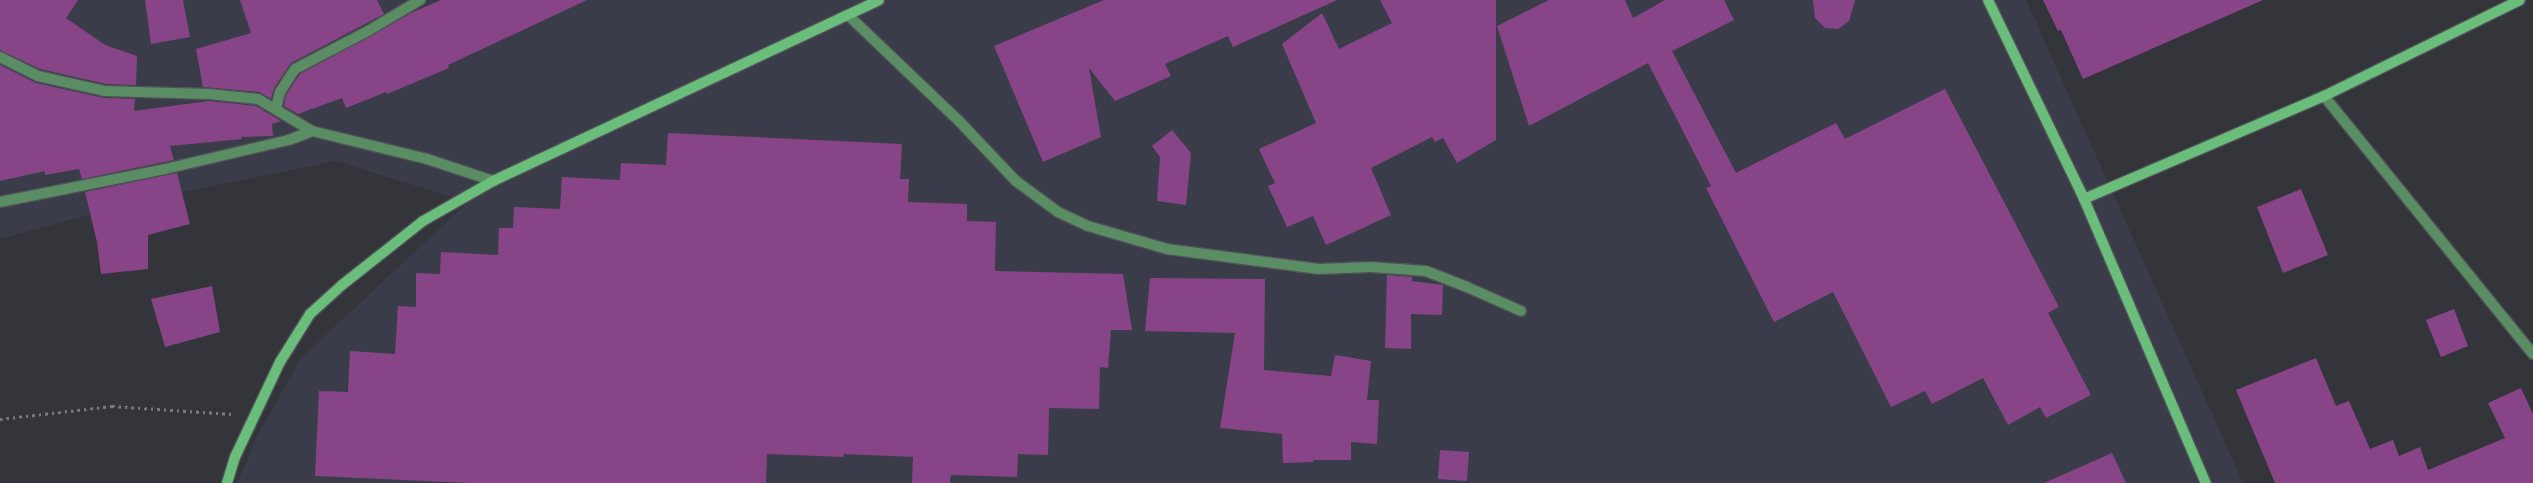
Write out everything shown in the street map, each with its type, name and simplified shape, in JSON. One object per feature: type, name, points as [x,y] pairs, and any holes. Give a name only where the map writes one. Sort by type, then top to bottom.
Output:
[{"type":"main road","points":[[227,483],[234,457],[280,362],[310,314],[342,285],[423,221],[493,181],[879,0]]},
{"type":"main road","points":[[1988,0],[2084,199],[2206,483]]},
{"type":"main road","points":[[2084,199],[2324,96],[2520,0]]},
{"type":"street","points":[[276,108],[280,92],[295,69],[368,31],[420,0]]},
{"type":"street","points":[[848,15],[959,121],[1016,181],[1058,212],[1088,226],[1167,249],[1319,270],[1371,267],[1426,271],[1468,287],[1521,311]]},
{"type":"street","points":[[0,57],[38,76],[105,90],[250,97],[276,108],[312,131],[427,159],[493,181]]},
{"type":"street","points":[[2324,96],[2533,354]]},
{"type":"street","points":[[0,202],[174,167],[289,140],[312,131]]},
{"type":"path","points":[[0,419],[112,406],[255,416]]},
{"type":"shaded area","points":[[75,0],[2026,0],[2243,483],[237,483],[260,431],[301,358],[468,202],[336,161],[143,200],[0,239],[0,20]]},
{"type":"building","points":[[0,0],[78,0],[66,18],[105,45],[137,56],[136,85],[106,84],[40,69],[0,50]]},
{"type":"building","points":[[145,0],[183,0],[190,37],[151,44]]},
{"type":"building","points":[[240,0],[377,0],[384,14],[291,63],[274,88],[271,99],[259,92],[203,87],[196,49],[251,33]]},
{"type":"building","points":[[441,0],[587,0],[448,65],[449,68],[387,94],[386,92],[346,108],[342,98],[298,114],[284,106],[286,95],[300,74],[411,13]]},
{"type":"building","points":[[1104,0],[1337,0],[1233,47],[1228,36],[1165,64],[1171,76],[1115,101],[1089,68],[1101,137],[1043,162],[994,46]]},
{"type":"building","points":[[1380,0],[1496,0],[1496,140],[1457,163],[1443,138],[1435,142],[1432,137],[1371,168],[1391,215],[1326,245],[1313,216],[1287,227],[1268,186],[1275,183],[1259,149],[1316,123],[1282,44],[1322,13],[1339,49],[1392,23]]},
{"type":"building","points":[[1549,0],[1625,0],[1633,18],[1665,0],[1724,0],[1734,20],[1672,51],[1736,173],[1836,123],[1845,139],[1945,89],[2059,307],[2048,313],[2091,395],[2046,418],[2040,407],[2008,425],[1983,378],[1932,404],[1925,391],[1891,407],[1833,292],[1774,322],[1706,188],[1711,186],[1648,63],[1529,126],[1497,26]]},
{"type":"building","points":[[1813,0],[1855,0],[1849,21],[1838,29],[1825,28],[1815,18]]},
{"type":"building","points":[[2043,0],[2263,0],[2083,79],[2061,30],[2058,31]]},
{"type":"building","points":[[0,65],[36,83],[104,98],[135,99],[134,111],[209,101],[256,106],[281,121],[272,124],[273,136],[241,137],[242,139],[170,146],[174,160],[82,179],[79,169],[45,175],[45,171],[0,181]]},
{"type":"building","points":[[1172,130],[1191,153],[1186,205],[1157,201],[1160,157],[1152,146]]},
{"type":"building","points":[[668,133],[902,144],[900,179],[909,179],[908,202],[967,204],[967,221],[996,222],[995,271],[1123,274],[1132,330],[1111,330],[1108,368],[1100,367],[1099,409],[1049,408],[1048,455],[1018,454],[1017,477],[951,475],[950,483],[912,483],[913,457],[844,454],[843,457],[767,454],[766,483],[469,483],[315,476],[319,391],[348,392],[350,351],[395,354],[398,306],[416,307],[416,273],[440,274],[441,252],[498,255],[499,228],[513,228],[514,207],[560,209],[562,177],[620,180],[621,163],[666,165]]},
{"type":"building","points":[[177,173],[190,224],[148,235],[148,269],[101,274],[97,242],[85,192]]},
{"type":"building","points":[[2301,189],[2328,255],[2283,273],[2257,207]]},
{"type":"building","points":[[1387,275],[1412,277],[1412,281],[1443,285],[1442,315],[1411,314],[1411,349],[1385,348]]},
{"type":"building","points":[[1150,278],[1265,279],[1264,370],[1331,376],[1335,355],[1371,361],[1367,400],[1379,400],[1377,444],[1351,442],[1351,460],[1313,460],[1313,462],[1283,463],[1282,434],[1220,428],[1235,333],[1145,331]]},
{"type":"building","points":[[212,286],[220,332],[165,347],[151,299]]},
{"type":"building","points":[[2454,309],[2468,346],[2441,357],[2426,320]]},
{"type":"building","points":[[2316,358],[2336,406],[2349,401],[2370,449],[2393,440],[2399,456],[2420,447],[2428,470],[2505,438],[2488,403],[2521,388],[2533,414],[2533,483],[2275,483],[2236,390]]},
{"type":"building","points":[[1440,450],[1469,452],[1467,481],[1438,479]]},
{"type":"building","points":[[2112,453],[2126,483],[2044,483]]}]
